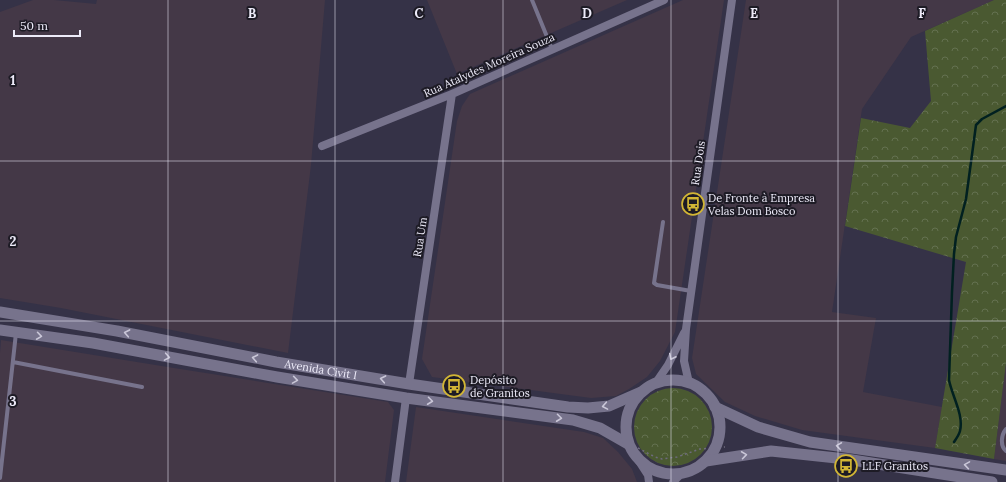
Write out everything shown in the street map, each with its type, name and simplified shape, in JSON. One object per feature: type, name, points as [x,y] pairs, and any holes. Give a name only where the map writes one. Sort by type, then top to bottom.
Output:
[{"type":"main road","name":"Avenida Civit I","points":[[0,312],[110,330],[276,362],[409,384],[568,407],[588,408],[609,406],[641,392]]},
{"type":"main road","name":"Avenida Civit I","points":[[0,330],[93,343],[277,377],[406,398],[573,420],[600,428],[628,444]]},
{"type":"main road","points":[[676,380],[689,383],[704,393],[712,402],[719,419],[720,432],[715,448],[706,461],[677,478],[669,474],[657,472],[646,466],[637,458],[628,444],[625,430],[627,416],[632,403],[641,392],[655,384],[662,382],[676,380]]},
{"type":"main road","points":[[715,407],[758,427],[810,442],[1006,470]]},
{"type":"main road","points":[[706,461],[771,452],[846,459],[992,482]]},
{"type":"street","name":"Rua Atalydes Moreira Souza","points":[[322,146],[452,94],[664,0]]},
{"type":"street","name":"Rua Dois","points":[[689,383],[684,361],[686,329],[732,0]]},
{"type":"street","name":"Rua Um","points":[[409,384],[452,94]]},
{"type":"street","name":"Rua Dois","points":[[655,384],[668,365],[686,329]]},
{"type":"street","points":[[395,482],[406,398]]},
{"type":"street","points":[[637,458],[648,475],[650,482]]},
{"type":"lane","points":[[532,0],[552,50]]},
{"type":"lane","points":[[663,222],[654,283],[657,285],[691,291]]},
{"type":"lane","points":[[0,478],[2,448],[16,333]]},
{"type":"lane","points":[[13,362],[142,387]]},
{"type":"lane","points":[[1006,429],[1002,444],[1006,451]]},
{"type":"shaded area","points":[[33,0],[54,0],[96,4],[97,0],[325,0],[311,165],[288,353],[61,308],[0,298],[0,12]]},
{"type":"shaded area","points":[[427,0],[627,0],[457,74]]},
{"type":"shaded area","points":[[683,0],[724,0],[675,332],[660,361],[647,377],[616,396],[591,398],[432,377],[422,359],[457,121],[462,106],[470,94]]},
{"type":"shaded area","points":[[746,0],[994,0],[911,37],[862,109],[832,312],[876,318],[863,392],[942,407],[935,448],[802,430],[755,416],[725,402],[696,374],[692,358]]},
{"type":"shaded area","points":[[1,340],[388,402],[394,410],[385,482],[0,482]]},
{"type":"shaded area","points":[[1006,363],[1006,461],[994,459]]},
{"type":"shaded area","points":[[416,407],[584,432],[603,438],[618,452],[632,469],[637,482],[406,482]]},
{"type":"green space","points":[[994,0],[1006,0],[1006,363],[994,459],[935,448],[966,262],[845,226],[861,118],[910,128],[931,101],[925,31]]},
{"type":"green space","points":[[665,388],[681,388],[695,394],[706,405],[712,419],[712,435],[706,449],[695,460],[681,466],[665,466],[651,460],[640,449],[634,435],[634,419],[640,405],[651,394]]},
{"type":"waterway","points":[[954,442],[960,432],[961,425],[959,412],[949,380],[952,292],[956,237],[966,199],[976,125],[982,119],[1006,106]]},
{"type":"place","name":"De Fronte à Empresa Velas Dom Bosco","points":[[693,204]]},
{"type":"place","name":"Depósito de Granitos","points":[[454,386]]},
{"type":"place","name":"LLF Granitos","points":[[846,466]]}]
